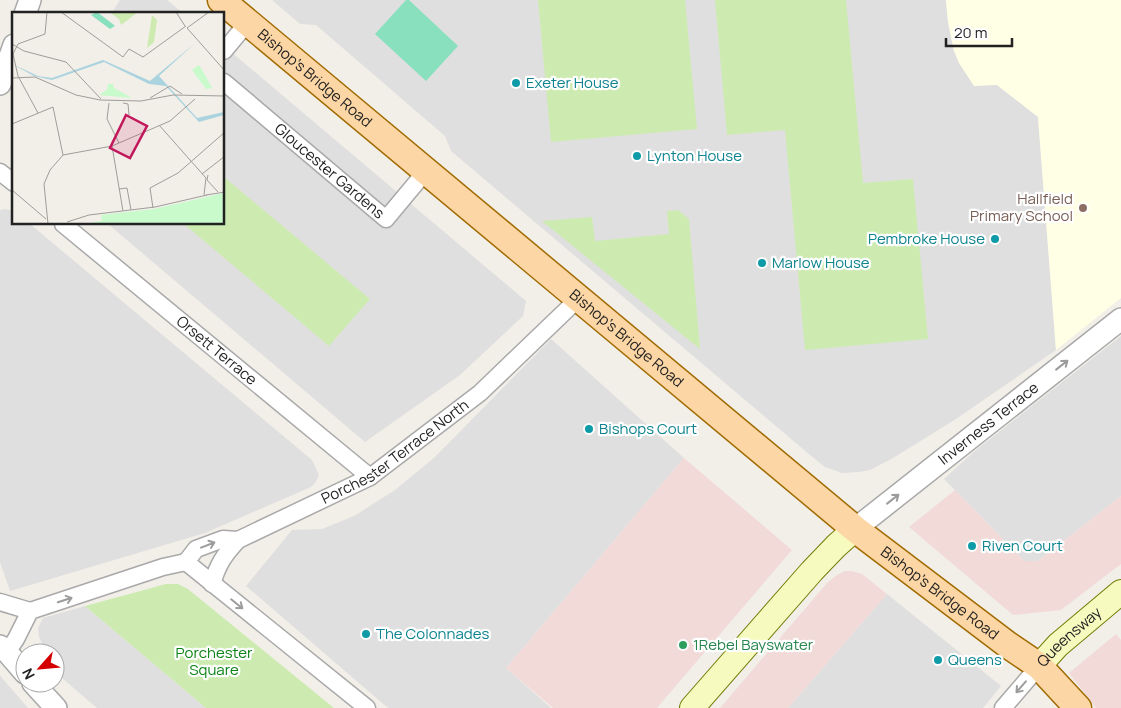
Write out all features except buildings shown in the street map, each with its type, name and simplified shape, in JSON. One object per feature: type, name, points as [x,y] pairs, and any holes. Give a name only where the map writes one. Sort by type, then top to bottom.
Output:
[{"type":"main road","name":"Bishop's Bridge Road","points":[[221,0],[855,529],[1039,666],[1078,708]]},
{"type":"main road","points":[[692,708],[812,570],[855,529]]},
{"type":"main road","name":"Queensway","points":[[1039,666],[1058,645],[1121,592]]},
{"type":"street","points":[[26,12],[30,0]]},
{"type":"street","points":[[225,50],[248,22]]},
{"type":"street","points":[[0,84],[12,51]]},
{"type":"street","name":"Gloucester Gardens","points":[[225,83],[386,219],[426,171]]},
{"type":"street","points":[[0,172],[12,182]]},
{"type":"street","name":"Orsett Terrace","points":[[64,225],[370,477]]},
{"type":"street","name":"Porchester Terrace North","points":[[186,562],[196,549],[223,539],[238,540],[370,477],[480,394],[579,298]]},
{"type":"street","name":"Inverness Terrace","points":[[855,529],[1121,319]]},
{"type":"street","points":[[212,584],[224,555],[238,540]]},
{"type":"street","points":[[0,602],[30,611],[163,567],[186,562],[367,708]]},
{"type":"street","points":[[15,662],[4,649],[16,639],[30,611]]},
{"type":"street","name":"Queensway","points":[[1003,708],[1039,666]]},
{"type":"street","points":[[42,693],[56,708]]},
{"type":"shaded area","points":[[120,0],[167,0],[182,12],[112,12]]},
{"type":"shaded area","points":[[272,0],[946,0],[954,51],[1038,117],[1056,350],[956,419],[870,470],[842,473],[825,467],[451,151],[445,136],[316,25],[300,24]]},
{"type":"shaded area","name":"Hallfield Primary School","points":[[946,0],[1121,0],[1121,298],[1056,350],[1038,117],[997,85],[974,86],[959,63],[954,51]]},
{"type":"shaded area","points":[[225,47],[526,301],[523,316],[460,375],[365,442],[109,225],[225,225]]},
{"type":"shaded area","points":[[0,210],[12,211],[12,225],[31,225],[312,460],[319,475],[315,483],[311,487],[205,533],[10,591],[0,562]]},
{"type":"shaded area","points":[[1121,336],[1121,496],[1038,561],[1024,561],[944,479],[976,450]]},
{"type":"shaded area","points":[[551,339],[684,458],[506,668],[551,708],[388,708],[246,586],[292,530],[322,529],[354,516],[395,490],[435,457]]},
{"type":"shaded area","points":[[684,458],[792,550],[657,708],[553,708],[506,668]]},
{"type":"shaded area","name":"Riven Court","points":[[955,490],[1024,561],[1038,561],[1121,496],[1121,564],[1061,610],[1013,615],[909,527]]},
{"type":"shaded area","points":[[845,571],[862,574],[887,594],[788,708],[720,708],[827,583]]},
{"type":"shaded area","points":[[887,594],[1001,686],[983,708],[788,708]]},
{"type":"shaded area","points":[[85,606],[206,708],[97,708],[65,681],[65,643],[42,643],[38,628],[43,618]]},
{"type":"shaded area","points":[[1116,634],[1121,640],[1121,708],[1096,708],[1069,673]]},
{"type":"shaded area","points":[[0,675],[28,708],[0,708]]},
{"type":"green space","points":[[406,0],[409,0],[458,46],[426,81],[375,34]]},
{"type":"green space","points":[[538,0],[685,0],[697,129],[551,142]]},
{"type":"green space","points":[[715,0],[846,0],[863,183],[913,179],[928,339],[805,350],[785,130],[727,135]]},
{"type":"green space","points":[[225,178],[370,299],[329,346],[185,225],[225,225]]},
{"type":"green space","points":[[678,210],[689,219],[700,349],[542,221],[592,217],[595,241],[669,234],[667,211]]},
{"type":"green space","name":"Porchester Square","points":[[166,584],[178,584],[188,589],[334,708],[206,708],[85,606]]},
{"type":"place","name":"Exeter House","points":[[516,83]]},
{"type":"place","name":"Lynton House","points":[[637,156]]},
{"type":"place","name":"Hallfield Primary School","points":[[1083,208]]},
{"type":"place","name":"Pembroke House","points":[[995,239]]},
{"type":"place","name":"Marlow House","points":[[762,263]]},
{"type":"place","name":"Bishops Court","points":[[589,429]]},
{"type":"place","name":"Riven Court","points":[[972,546]]},
{"type":"place","name":"The Colonnades","points":[[366,634]]},
{"type":"place","name":"1Rebel Bayswater","points":[[683,645]]},
{"type":"place","name":"Queens","points":[[938,660]]}]
